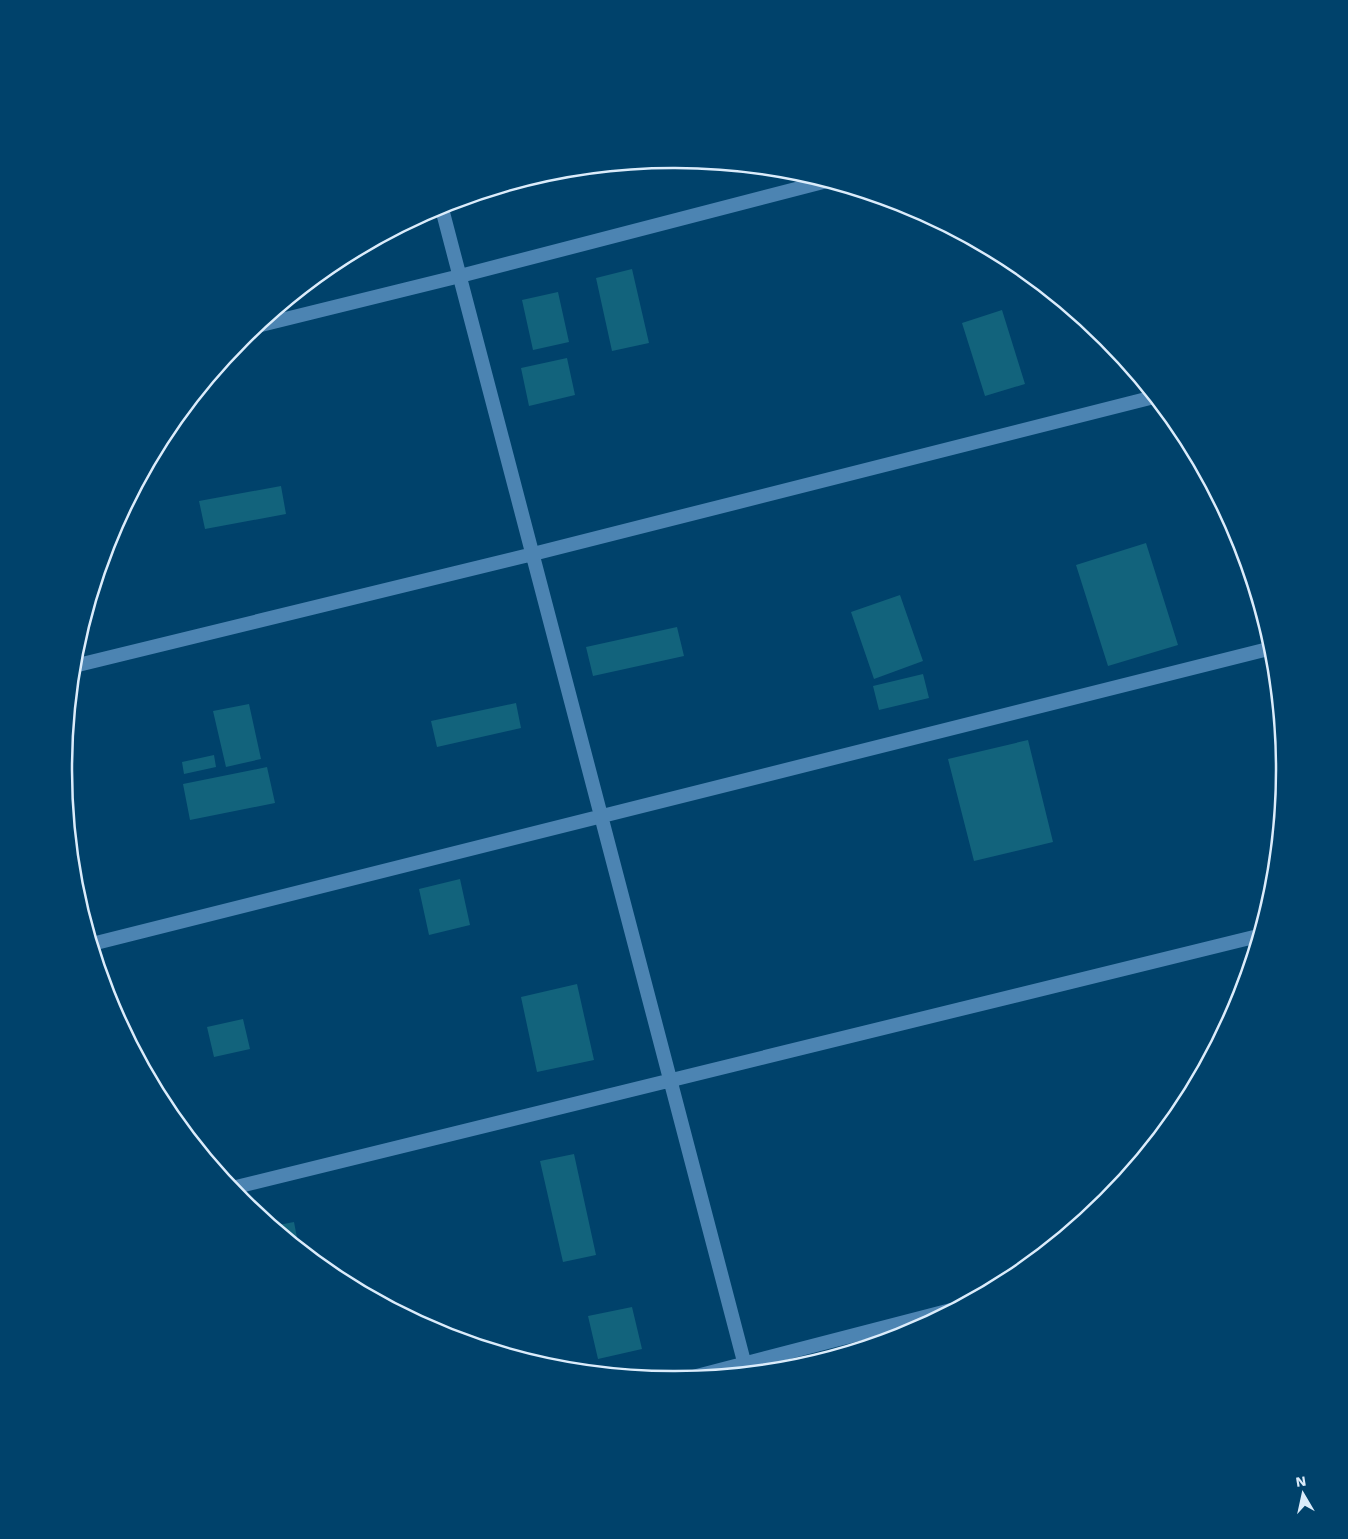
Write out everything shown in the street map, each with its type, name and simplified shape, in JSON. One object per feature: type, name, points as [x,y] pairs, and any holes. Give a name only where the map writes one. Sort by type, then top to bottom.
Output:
[{"type":"street","points":[[271,323],[813,185]]},
{"type":"street","points":[[443,214],[745,1367]]},
{"type":"street","points":[[82,664],[533,554],[1147,399]]},
{"type":"street","points":[[98,942],[1264,650]]},
{"type":"street","points":[[241,1186],[1251,938]]},
{"type":"street","points":[[752,1366],[913,1321]]},
{"type":"building","points":[[632,269],[649,343],[612,351],[596,278]]},
{"type":"building","points":[[558,292],[569,342],[533,350],[522,300]]},
{"type":"building","points":[[1002,310],[1025,384],[985,396],[962,323]]},
{"type":"building","points":[[567,358],[575,395],[529,406],[521,368]]},
{"type":"building","points":[[281,486],[286,514],[205,529],[199,501]]},
{"type":"building","points":[[1146,543],[1178,645],[1108,666],[1076,565]]},
{"type":"building","points":[[900,595],[923,661],[874,679],[851,612]]},
{"type":"building","points":[[677,627],[684,656],[593,676],[586,647]]},
{"type":"building","points":[[923,674],[929,698],[879,710],[873,686]]},
{"type":"building","points":[[516,703],[521,728],[437,747],[431,721]]},
{"type":"building","points":[[249,704],[261,759],[226,767],[213,711]]},
{"type":"building","points":[[1028,740],[1053,842],[974,861],[948,759]]},
{"type":"building","points":[[214,755],[216,767],[184,774],[182,762]]},
{"type":"building","points":[[267,767],[275,803],[190,820],[183,784]]},
{"type":"building","points":[[460,879],[470,925],[429,935],[419,889]]},
{"type":"building","points":[[577,984],[594,1060],[537,1072],[521,997]]},
{"type":"building","points":[[243,1019],[250,1049],[214,1057],[207,1027]]},
{"type":"building","points":[[574,1154],[596,1255],[563,1262],[540,1161]]},
{"type":"building","points":[[294,1222],[297,1238],[280,1225]]},
{"type":"building","points":[[632,1307],[642,1349],[598,1359],[588,1316]]}]
